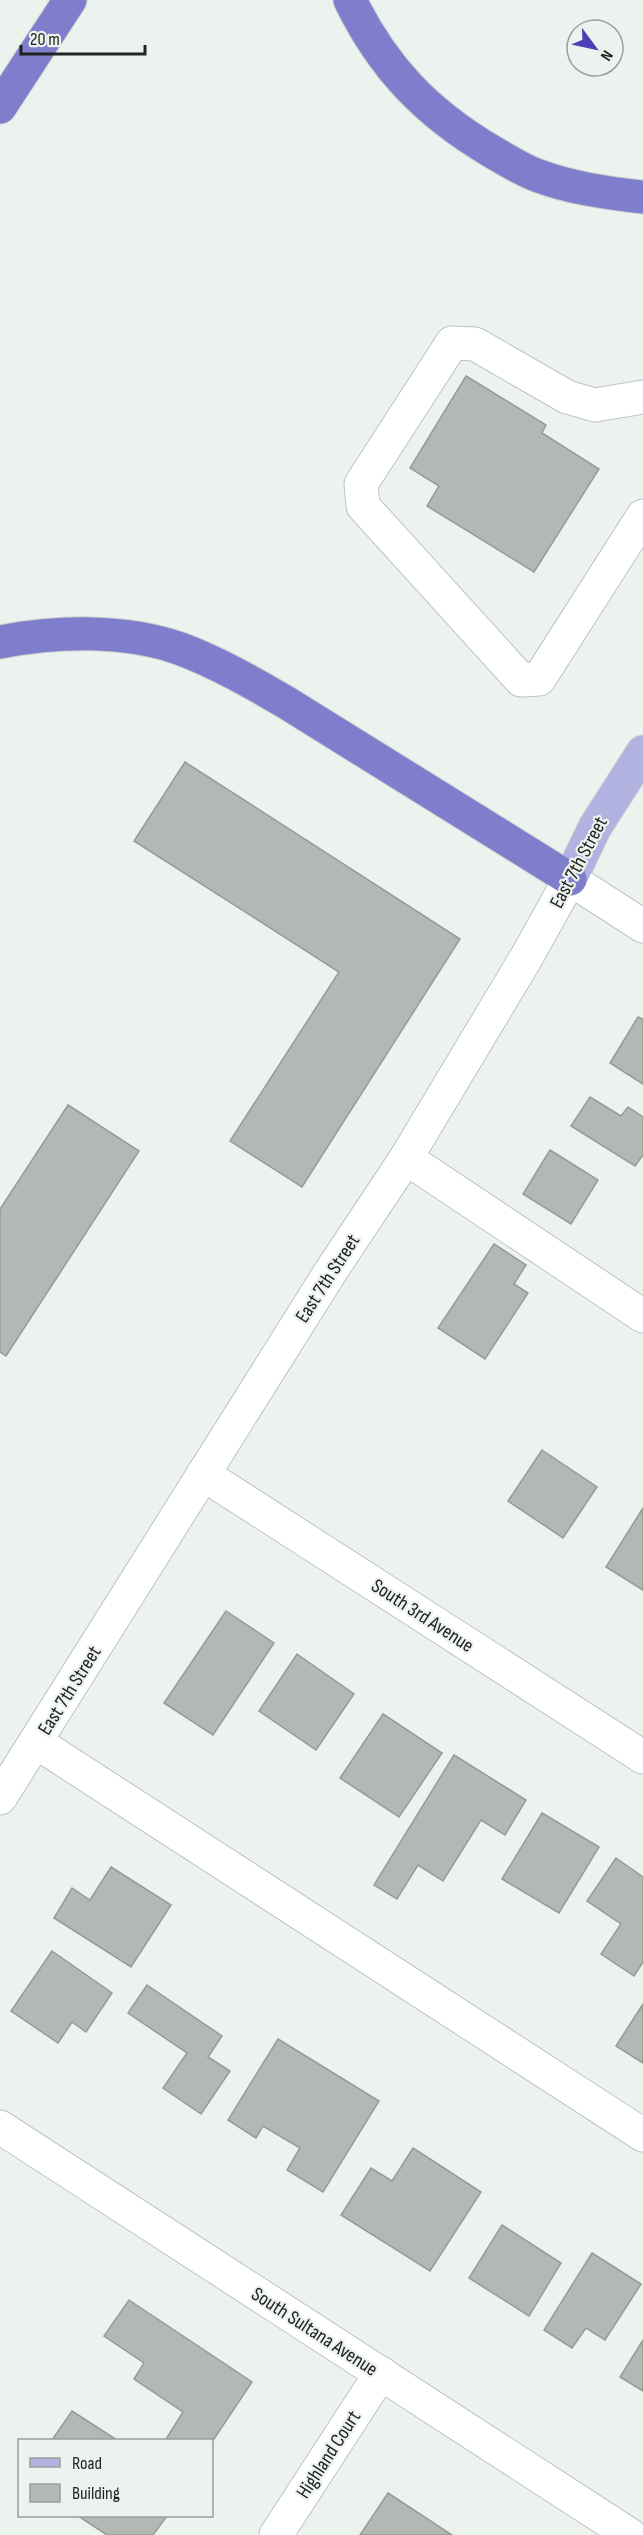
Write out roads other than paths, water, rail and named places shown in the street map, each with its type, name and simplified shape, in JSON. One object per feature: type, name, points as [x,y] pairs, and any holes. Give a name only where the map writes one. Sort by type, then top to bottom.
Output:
[{"type":"highway","points":[[0,107],[70,0]]},
{"type":"highway","points":[[350,0],[373,40],[411,90],[436,115],[461,132],[535,175],[584,189],[643,196]]},
{"type":"highway","points":[[0,642],[50,634],[102,636],[146,641],[180,649],[244,678],[287,703],[570,879]]},
{"type":"main road","name":"East 7th Street","points":[[570,879],[595,827],[643,752]]},
{"type":"street","points":[[643,397],[595,405],[567,397],[475,344],[452,343],[361,484],[363,506],[521,680],[539,679],[643,516]]},
{"type":"street","points":[[570,879],[643,926]]},
{"type":"street","name":"East 7th Street","points":[[0,1798],[331,1270],[406,1158],[526,958],[570,879]]},
{"type":"street","points":[[406,1158],[643,1316]]},
{"type":"street","name":"South 3rd Avenue","points":[[203,1474],[643,1756]]},
{"type":"street","points":[[36,1742],[643,2135]]},
{"type":"street","name":"South Sultana Avenue","points":[[0,2127],[630,2535]]},
{"type":"street","name":"Highland Court","points":[[276,2535],[381,2373]]}]
